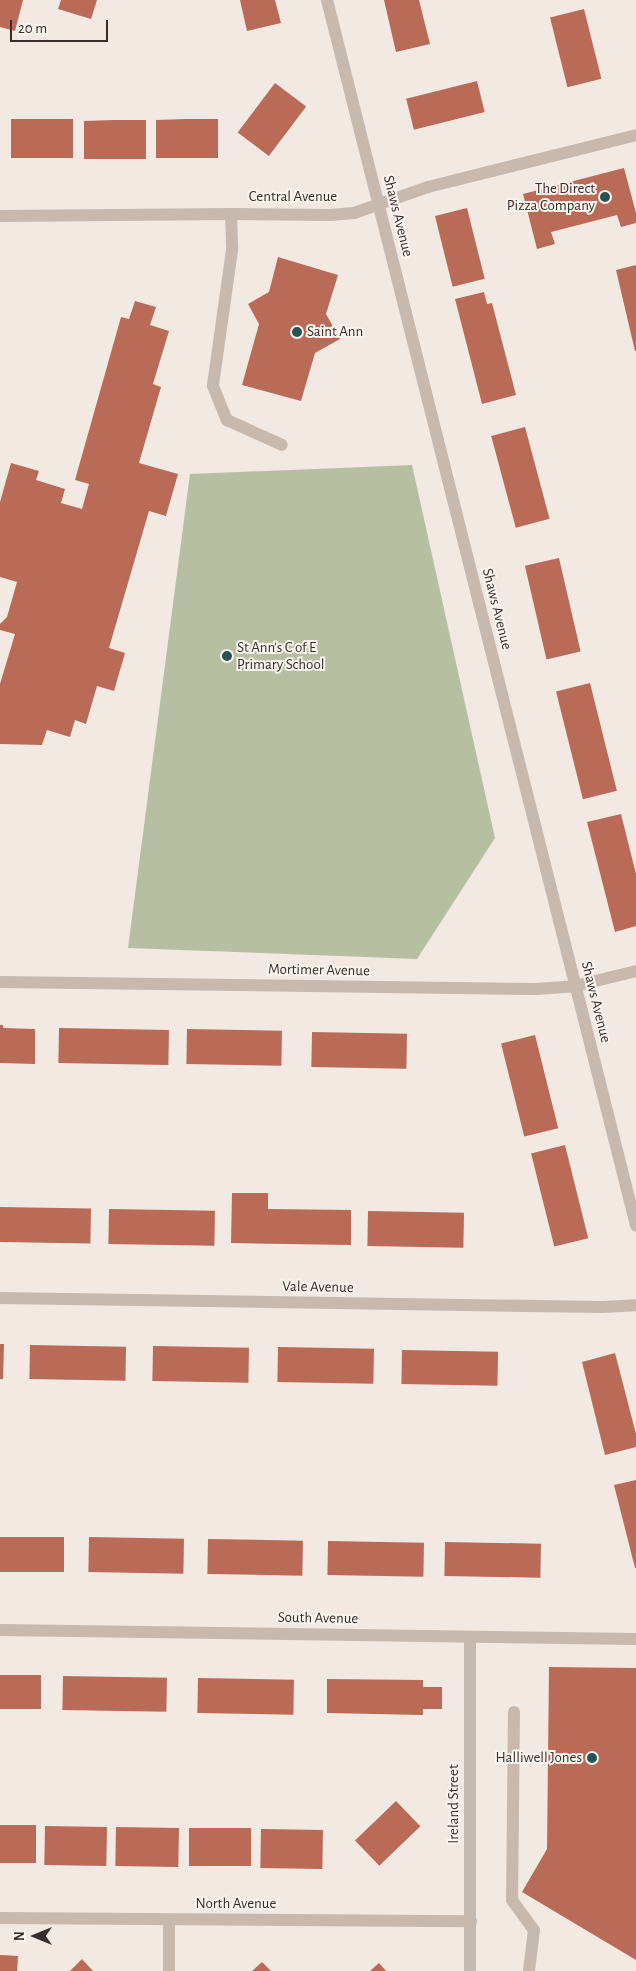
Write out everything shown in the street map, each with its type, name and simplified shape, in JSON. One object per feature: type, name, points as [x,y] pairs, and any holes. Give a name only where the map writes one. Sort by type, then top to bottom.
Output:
[{"type":"street","name":"Shaws Avenue","points":[[327,0],[636,1226]]},
{"type":"street","name":"Central Avenue","points":[[0,217],[231,214],[330,215],[354,213],[428,187],[636,135]]},
{"type":"street","points":[[231,214],[232,250],[213,386],[227,420],[282,445]]},
{"type":"street","name":"Mortimer Avenue","points":[[0,982],[536,990],[575,986],[636,971]]},
{"type":"street","name":"Vale Avenue","points":[[0,1298],[603,1307],[636,1305]]},
{"type":"street","name":"South Avenue","points":[[0,1630],[636,1640]]},
{"type":"street","name":"Ireland Street","points":[[470,1637],[470,1971]]},
{"type":"street","points":[[514,1712],[512,1900],[534,1930],[529,1971]]},
{"type":"street","name":"North Avenue","points":[[0,1918],[471,1921]]},
{"type":"street","points":[[169,1920],[169,1971]]},
{"type":"green space","points":[[412,465],[495,838],[417,959],[128,948],[190,474]]},
{"type":"building","points":[[0,0],[23,0],[15,31],[0,27]]},
{"type":"building","points":[[61,0],[97,0],[91,19],[58,9]]},
{"type":"building","points":[[240,0],[275,0],[281,23],[247,31]]},
{"type":"building","points":[[384,0],[419,0],[430,44],[396,52]]},
{"type":"building","points":[[584,9],[601,79],[567,87],[550,17]]},
{"type":"building","points":[[477,81],[485,112],[414,130],[406,99]]},
{"type":"building","points":[[275,83],[306,106],[269,156],[238,133]]},
{"type":"building","points":[[11,119],[73,119],[73,158],[11,158]]},
{"type":"building","points":[[218,119],[218,158],[156,158],[156,120]]},
{"type":"building","points":[[146,120],[146,159],[84,159],[84,121]]},
{"type":"building","points":[[624,168],[636,213],[636,223],[621,227],[617,215],[551,232],[555,244],[537,249],[523,194]]},
{"type":"building","points":[[467,208],[485,279],[453,287],[435,216]]},
{"type":"building","name":"Saint Ann","points":[[278,257],[338,275],[326,314],[340,339],[315,353],[301,401],[242,385],[259,324],[248,304],[269,292]]},
{"type":"building","points":[[636,265],[636,351],[635,351],[616,270]]},
{"type":"building","points":[[484,292],[487,304],[492,303],[516,395],[482,404],[455,299]]},
{"type":"building","points":[[135,301],[156,307],[150,325],[169,331],[153,384],[161,387],[139,463],[178,474],[166,516],[149,511],[109,648],[125,653],[114,691],[97,686],[86,724],[75,720],[70,737],[47,730],[42,745],[0,744],[0,684],[15,634],[0,630],[0,624],[7,617],[17,582],[0,577],[0,502],[11,463],[39,471],[36,480],[65,489],[61,503],[82,509],[89,484],[75,480],[121,317],[129,319]]},
{"type":"building","points":[[525,427],[550,519],[516,528],[491,436]]},
{"type":"building","points":[[559,558],[581,652],[546,659],[525,566]]},
{"type":"building","points":[[590,683],[617,791],[583,799],[556,691]]},
{"type":"building","points":[[621,814],[636,874],[636,926],[615,932],[587,822]]},
{"type":"building","points":[[0,1025],[3,1025],[3,1028],[35,1029],[35,1064],[0,1063]]},
{"type":"building","points":[[59,1028],[169,1030],[168,1065],[58,1063]]},
{"type":"building","points":[[187,1029],[282,1031],[281,1066],[186,1064]]},
{"type":"building","points":[[312,1032],[407,1034],[406,1069],[311,1067]]},
{"type":"building","points":[[535,1035],[558,1128],[524,1137],[501,1043]]},
{"type":"building","points":[[565,1145],[588,1238],[554,1247],[531,1153]]},
{"type":"building","points":[[232,1193],[268,1193],[268,1209],[351,1210],[351,1245],[231,1243]]},
{"type":"building","points":[[0,1207],[91,1209],[90,1244],[0,1242]]},
{"type":"building","points":[[109,1209],[215,1211],[214,1246],[108,1244]]},
{"type":"building","points":[[368,1211],[464,1213],[463,1248],[367,1246]]},
{"type":"building","points":[[0,1344],[4,1344],[3,1379],[0,1379]]},
{"type":"building","points":[[30,1345],[126,1347],[125,1381],[29,1379]]},
{"type":"building","points":[[153,1346],[249,1348],[248,1383],[152,1381]]},
{"type":"building","points":[[278,1347],[374,1349],[373,1384],[277,1382]]},
{"type":"building","points":[[402,1350],[498,1352],[497,1386],[401,1384]]},
{"type":"building","points":[[615,1353],[636,1434],[636,1447],[605,1455],[582,1362]]},
{"type":"building","points":[[636,1480],[636,1568],[635,1568],[614,1485]]},
{"type":"building","points":[[0,1537],[64,1537],[64,1572],[0,1572]]},
{"type":"building","points":[[89,1537],[184,1539],[183,1574],[88,1572]]},
{"type":"building","points":[[208,1539],[303,1541],[302,1576],[207,1574]]},
{"type":"building","points":[[328,1541],[424,1543],[423,1577],[327,1575]]},
{"type":"building","points":[[445,1542],[541,1544],[540,1578],[444,1576]]},
{"type":"building","name":"Halliwell Jones","points":[[549,1667],[636,1668],[636,1960],[522,1892],[547,1849]]},
{"type":"building","points":[[0,1675],[41,1675],[41,1709],[0,1709]]},
{"type":"building","points":[[63,1676],[167,1678],[166,1712],[62,1710]]},
{"type":"building","points":[[198,1678],[294,1680],[293,1715],[197,1713]]},
{"type":"building","points":[[327,1679],[423,1680],[423,1687],[442,1687],[442,1709],[423,1709],[423,1715],[327,1713]]},
{"type":"building","points":[[396,1801],[420,1826],[379,1866],[355,1841]]},
{"type":"building","points":[[0,1825],[36,1825],[36,1863],[0,1863]]},
{"type":"building","points":[[45,1826],[107,1827],[106,1866],[44,1865]]},
{"type":"building","points":[[116,1827],[179,1828],[178,1867],[115,1866]]},
{"type":"building","points":[[189,1828],[251,1828],[251,1866],[189,1866]]},
{"type":"building","points":[[261,1829],[323,1830],[322,1869],[260,1868]]},
{"type":"building","points":[[0,1955],[18,1956],[17,1971],[0,1971]]},
{"type":"building","points":[[82,1959],[93,1971],[70,1971]]},
{"type":"building","points":[[262,1962],[271,1971],[252,1971]]},
{"type":"building","points":[[379,1963],[386,1971],[370,1971]]},
{"type":"place","name":"The Direct Pizza Company","points":[[605,197]]},
{"type":"place","name":"Saint Ann","points":[[297,332]]},
{"type":"place","name":"St Ann's C of E Primary School","points":[[227,656]]},
{"type":"place","name":"Halliwell Jones","points":[[592,1758]]}]
